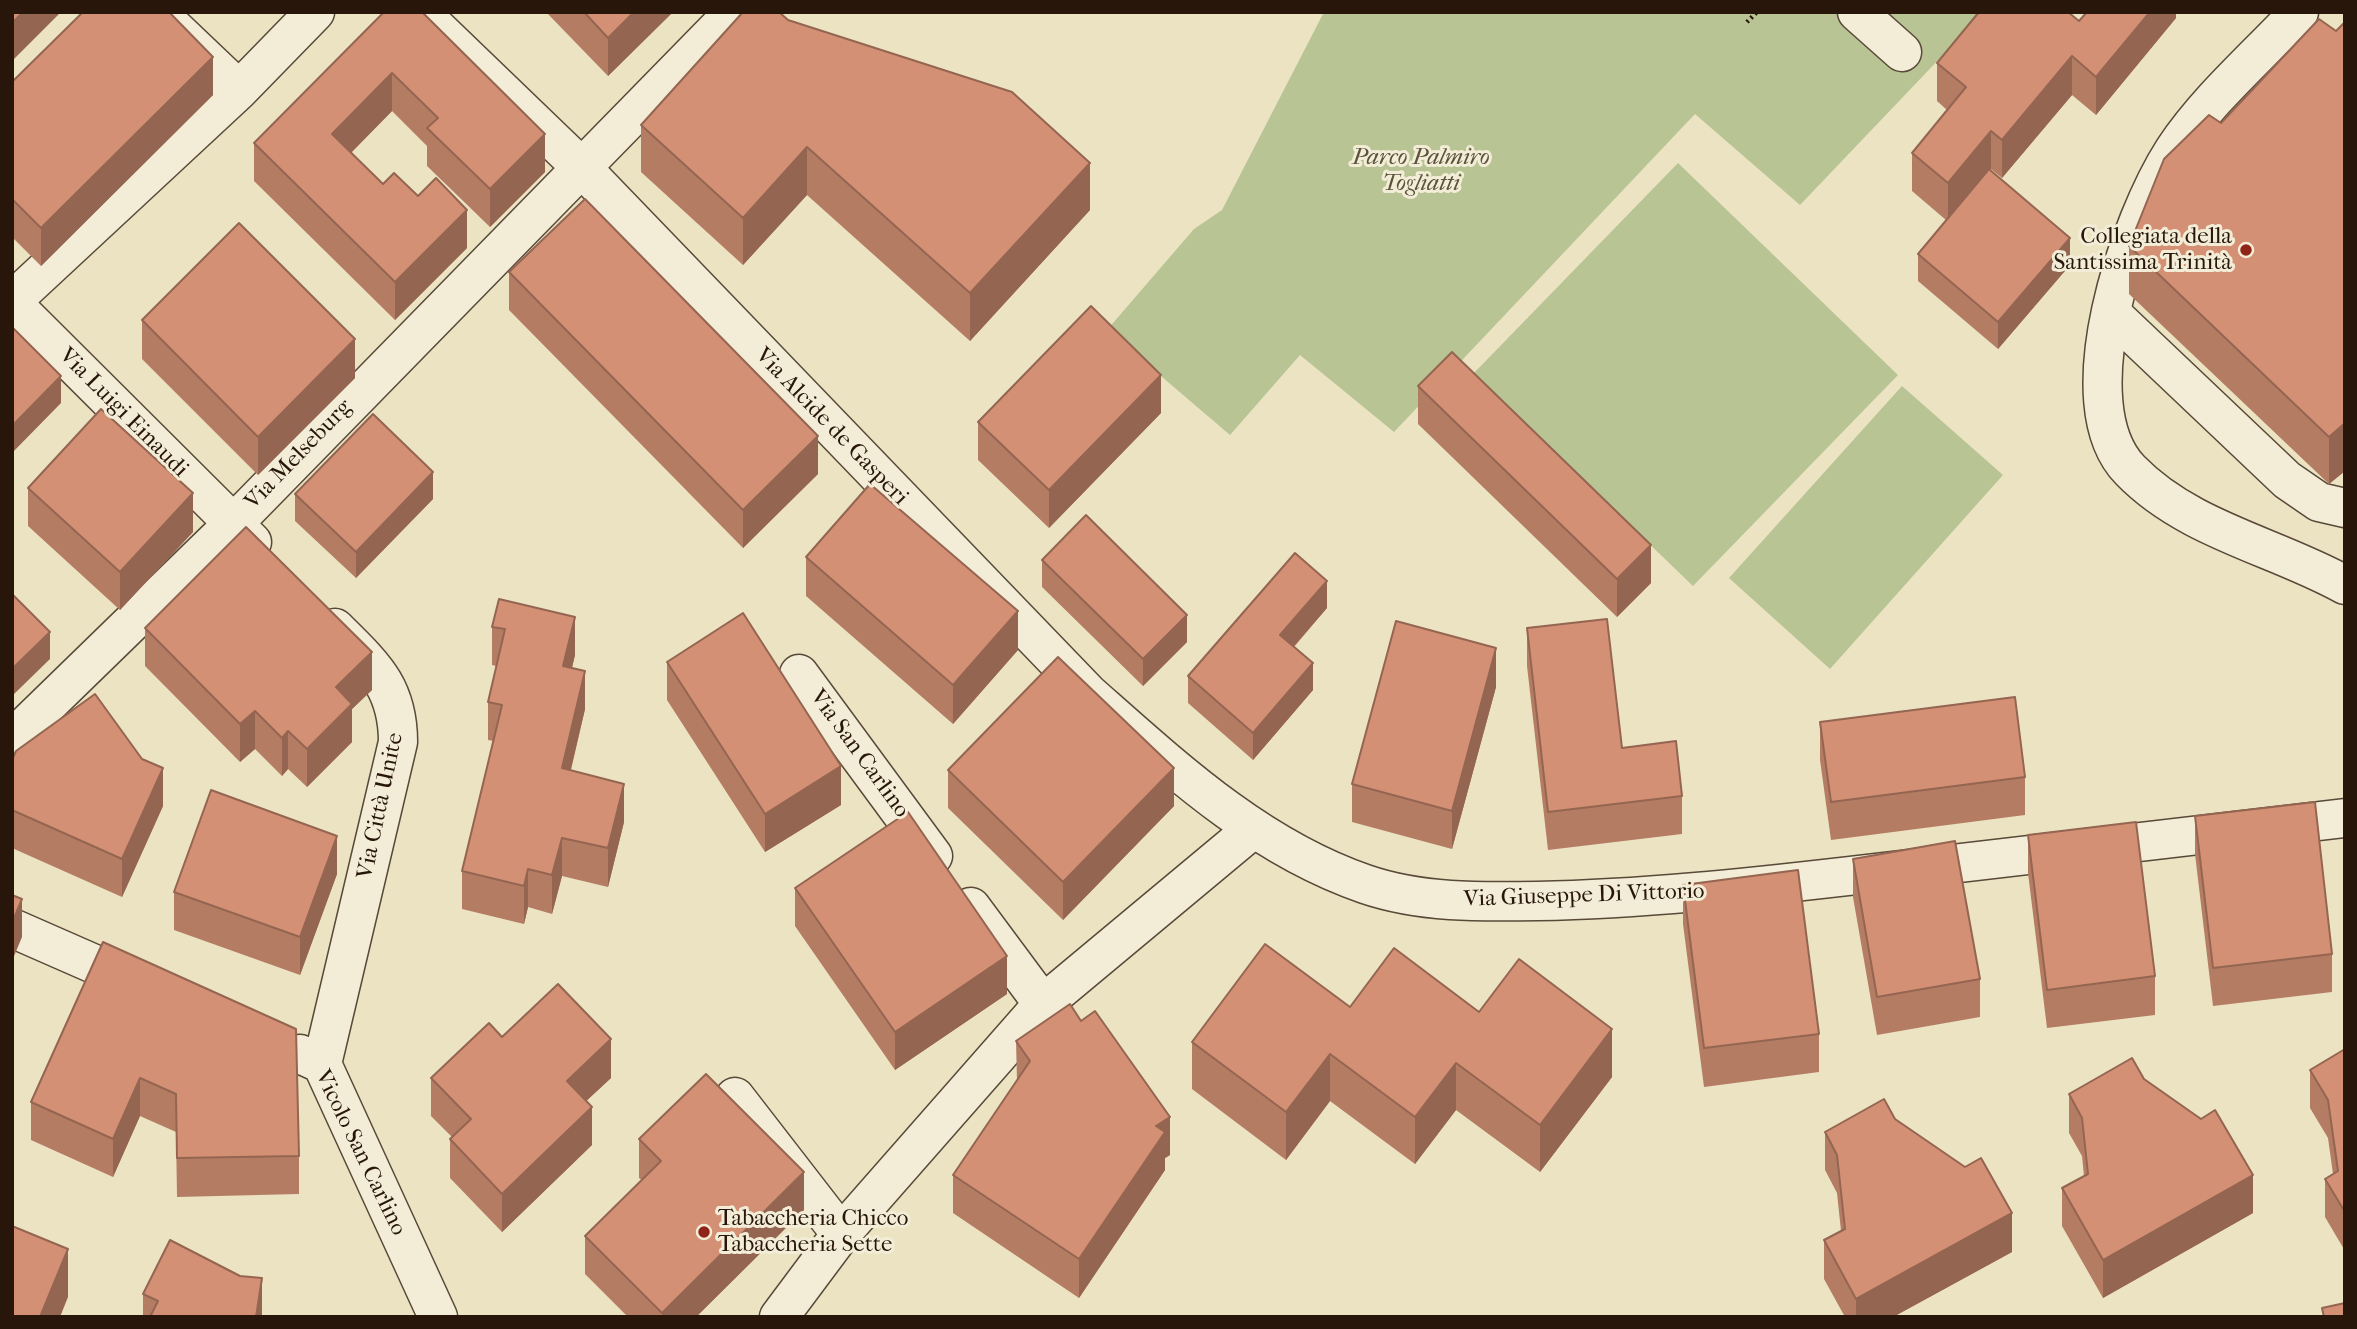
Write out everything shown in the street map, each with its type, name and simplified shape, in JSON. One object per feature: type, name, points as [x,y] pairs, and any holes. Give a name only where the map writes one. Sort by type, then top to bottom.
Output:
[{"type":"street","points":[[157,12],[239,90]]},
{"type":"street","name":"Via Luigi Einaudi","points":[[234,523],[12,302],[239,90],[315,12]]},
{"type":"street","name":"Via Alcide de Gasperi","points":[[420,12],[581,167],[1057,663],[1176,770],[1253,829]]},
{"type":"street","name":"Via Melseburg","points":[[12,739],[234,523],[734,12]]},
{"type":"street","points":[[1857,12],[1902,52]]},
{"type":"street","points":[[2299,12],[2200,117],[2161,173],[2134,236],[2112,314],[2106,351],[2103,405],[2113,443],[2130,470],[2168,499],[2227,533],[2300,562],[2345,585]]},
{"type":"street","points":[[2112,314],[2287,480],[2319,502],[2345,508]]},
{"type":"street","points":[[234,523],[272,562]]},
{"type":"street","name":"Via Città Unite","points":[[310,602],[378,674],[395,703],[398,723],[396,751],[322,1064]]},
{"type":"street","name":"Via San Carlino","points":[[799,674],[1042,1004]]},
{"type":"street","name":"Via Giuseppe Di Vittorio","points":[[1253,829],[1330,871],[1370,886],[1434,898],[1526,901],[1706,893],[2345,818]]},
{"type":"street","points":[[779,1317],[841,1234],[1042,1004],[1253,829]]},
{"type":"street","points":[[12,928],[173,999]]},
{"type":"street","name":"Vicolo San Carlino","points":[[272,1042],[322,1064],[438,1317]]},
{"type":"street","points":[[735,1097],[841,1234]]},
{"type":"path","points":[[1748,22],[1757,12]]},
{"type":"green space","name":"Parco Palmiro Togliatti","points":[[1324,12],[1984,12],[1800,205],[1695,114],[1394,432],[1300,355],[1230,435],[1107,330],[1194,229],[1222,210]]},
{"type":"green space","points":[[1678,163],[1898,375],[1693,586],[1473,374]]},
{"type":"green space","points":[[1902,386],[2003,475],[1830,669],[1729,578]]},
{"type":"building","points":[[12,12],[23,12],[12,23]]},
{"type":"building","points":[[83,12],[169,12],[213,57],[41,228],[12,199],[12,82]]},
{"type":"building","points":[[384,12],[422,12],[545,134],[490,189],[427,128],[438,118],[392,73],[332,134],[383,184],[394,173],[418,196],[436,178],[467,210],[395,282],[254,143]]},
{"type":"building","points":[[584,12],[634,12],[608,38]]},
{"type":"building","points":[[743,12],[779,12],[788,20],[1012,92],[1090,163],[970,293],[807,147],[743,218],[641,125]]},
{"type":"building","points":[[1979,12],[2068,12],[2079,21],[2087,12],[2150,12],[2096,77],[2072,56],[2002,140],[1991,131],[1948,183],[1912,153],[1966,87],[1937,63]]},
{"type":"building","name":"Collegiata della Santissima Trinità","points":[[2319,19],[2336,31],[2345,22],[2345,423],[2329,437],[2129,246],[2164,159],[2209,115],[2221,123]]},
{"type":"building","points":[[1989,169],[2070,238],[1998,322],[1918,254]]},
{"type":"building","points":[[585,199],[818,436],[743,510],[509,272]]},
{"type":"building","points":[[239,223],[355,339],[258,437],[142,320]]},
{"type":"building","points":[[1091,306],[1161,375],[1049,490],[978,422]]},
{"type":"building","points":[[12,327],[61,376],[12,426]]},
{"type":"building","points":[[1452,352],[1651,545],[1617,579],[1418,386]]},
{"type":"building","points":[[101,409],[193,493],[120,572],[28,488]]},
{"type":"building","points":[[373,414],[433,472],[356,552],[295,494]]},
{"type":"building","points":[[870,484],[1018,611],[953,685],[806,557]]},
{"type":"building","points":[[1086,515],[1187,615],[1143,659],[1042,560]]},
{"type":"building","points":[[246,527],[372,652],[336,687],[352,704],[307,749],[288,731],[282,738],[255,711],[240,724],[145,628]]},
{"type":"building","points":[[1295,553],[1327,581],[1280,635],[1313,663],[1253,733],[1188,676]]},
{"type":"building","points":[[12,594],[50,632],[12,669]]},
{"type":"building","points":[[499,599],[575,617],[563,666],[585,671],[562,768],[624,784],[608,848],[562,838],[552,875],[528,869],[524,886],[462,871],[502,705],[488,702],[505,629],[492,627]]},
{"type":"building","points":[[743,613],[841,766],[765,814],[667,662]]},
{"type":"building","points":[[1607,619],[1622,748],[1676,741],[1682,796],[1548,812],[1527,628]]},
{"type":"building","points":[[1396,621],[1496,648],[1452,811],[1352,784]]},
{"type":"building","points":[[1058,657],[1174,768],[1063,882],[948,770]]},
{"type":"building","points":[[95,694],[142,759],[163,768],[122,859],[12,810],[12,760],[16,751]]},
{"type":"building","points":[[2015,697],[2025,777],[1831,802],[1820,722]]},
{"type":"building","points":[[211,790],[337,836],[300,937],[174,892]]},
{"type":"building","points":[[2315,802],[2332,954],[2213,968],[2195,816]]},
{"type":"building","points":[[908,812],[1007,956],[895,1032],[795,888]]},
{"type":"building","points":[[2136,822],[2155,976],[2047,990],[2028,835]]},
{"type":"building","points":[[1955,841],[1980,979],[1877,997],[1853,859]]},
{"type":"building","points":[[1798,870],[1819,1034],[1704,1048],[1683,885]]},
{"type":"building","points":[[12,895],[22,899],[12,923]]},
{"type":"building","points":[[103,942],[296,1029],[299,1156],[177,1158],[176,1094],[140,1078],[113,1139],[31,1102]]},
{"type":"building","points":[[1265,944],[1350,1007],[1394,948],[1479,1012],[1519,959],[1612,1029],[1540,1125],[1456,1063],[1415,1117],[1330,1054],[1286,1112],[1192,1042]]},
{"type":"building","points":[[558,984],[611,1039],[567,1081],[592,1107],[502,1194],[450,1139],[471,1119],[431,1078],[489,1023],[502,1037]]},
{"type":"building","points":[[1070,1004],[1081,1021],[1095,1011],[1170,1117],[1156,1126],[1165,1132],[1079,1259],[953,1175],[1030,1061],[1016,1041]]},
{"type":"building","points":[[2345,1049],[2345,1212],[2325,1179],[2338,1171],[2328,1100],[2310,1070]]},
{"type":"building","points":[[2132,1058],[2144,1079],[2201,1119],[2215,1110],[2253,1175],[2103,1260],[2062,1188],[2088,1174],[2082,1118],[2069,1094]]},
{"type":"building","points":[[706,1074],[804,1172],[662,1313],[585,1236],[661,1161],[639,1139]]},
{"type":"building","points":[[1884,1099],[1895,1119],[1965,1167],[1981,1158],[2012,1213],[1856,1299],[1824,1240],[1845,1229],[1837,1155],[1825,1132]]},
{"type":"building","points":[[12,1226],[68,1249],[40,1317],[12,1317]]},
{"type":"building","points":[[170,1240],[240,1276],[262,1278],[256,1317],[150,1317],[158,1301],[143,1294]]},
{"type":"building","points":[[2345,1303],[2345,1317],[2324,1317],[2322,1308]]},
{"type":"place","name":"Collegiata della Santissima Trinità","points":[[2246,250]]},
{"type":"place","name":"Tabaccheria Chicco Tabaccheria Sette","points":[[704,1232]]}]
